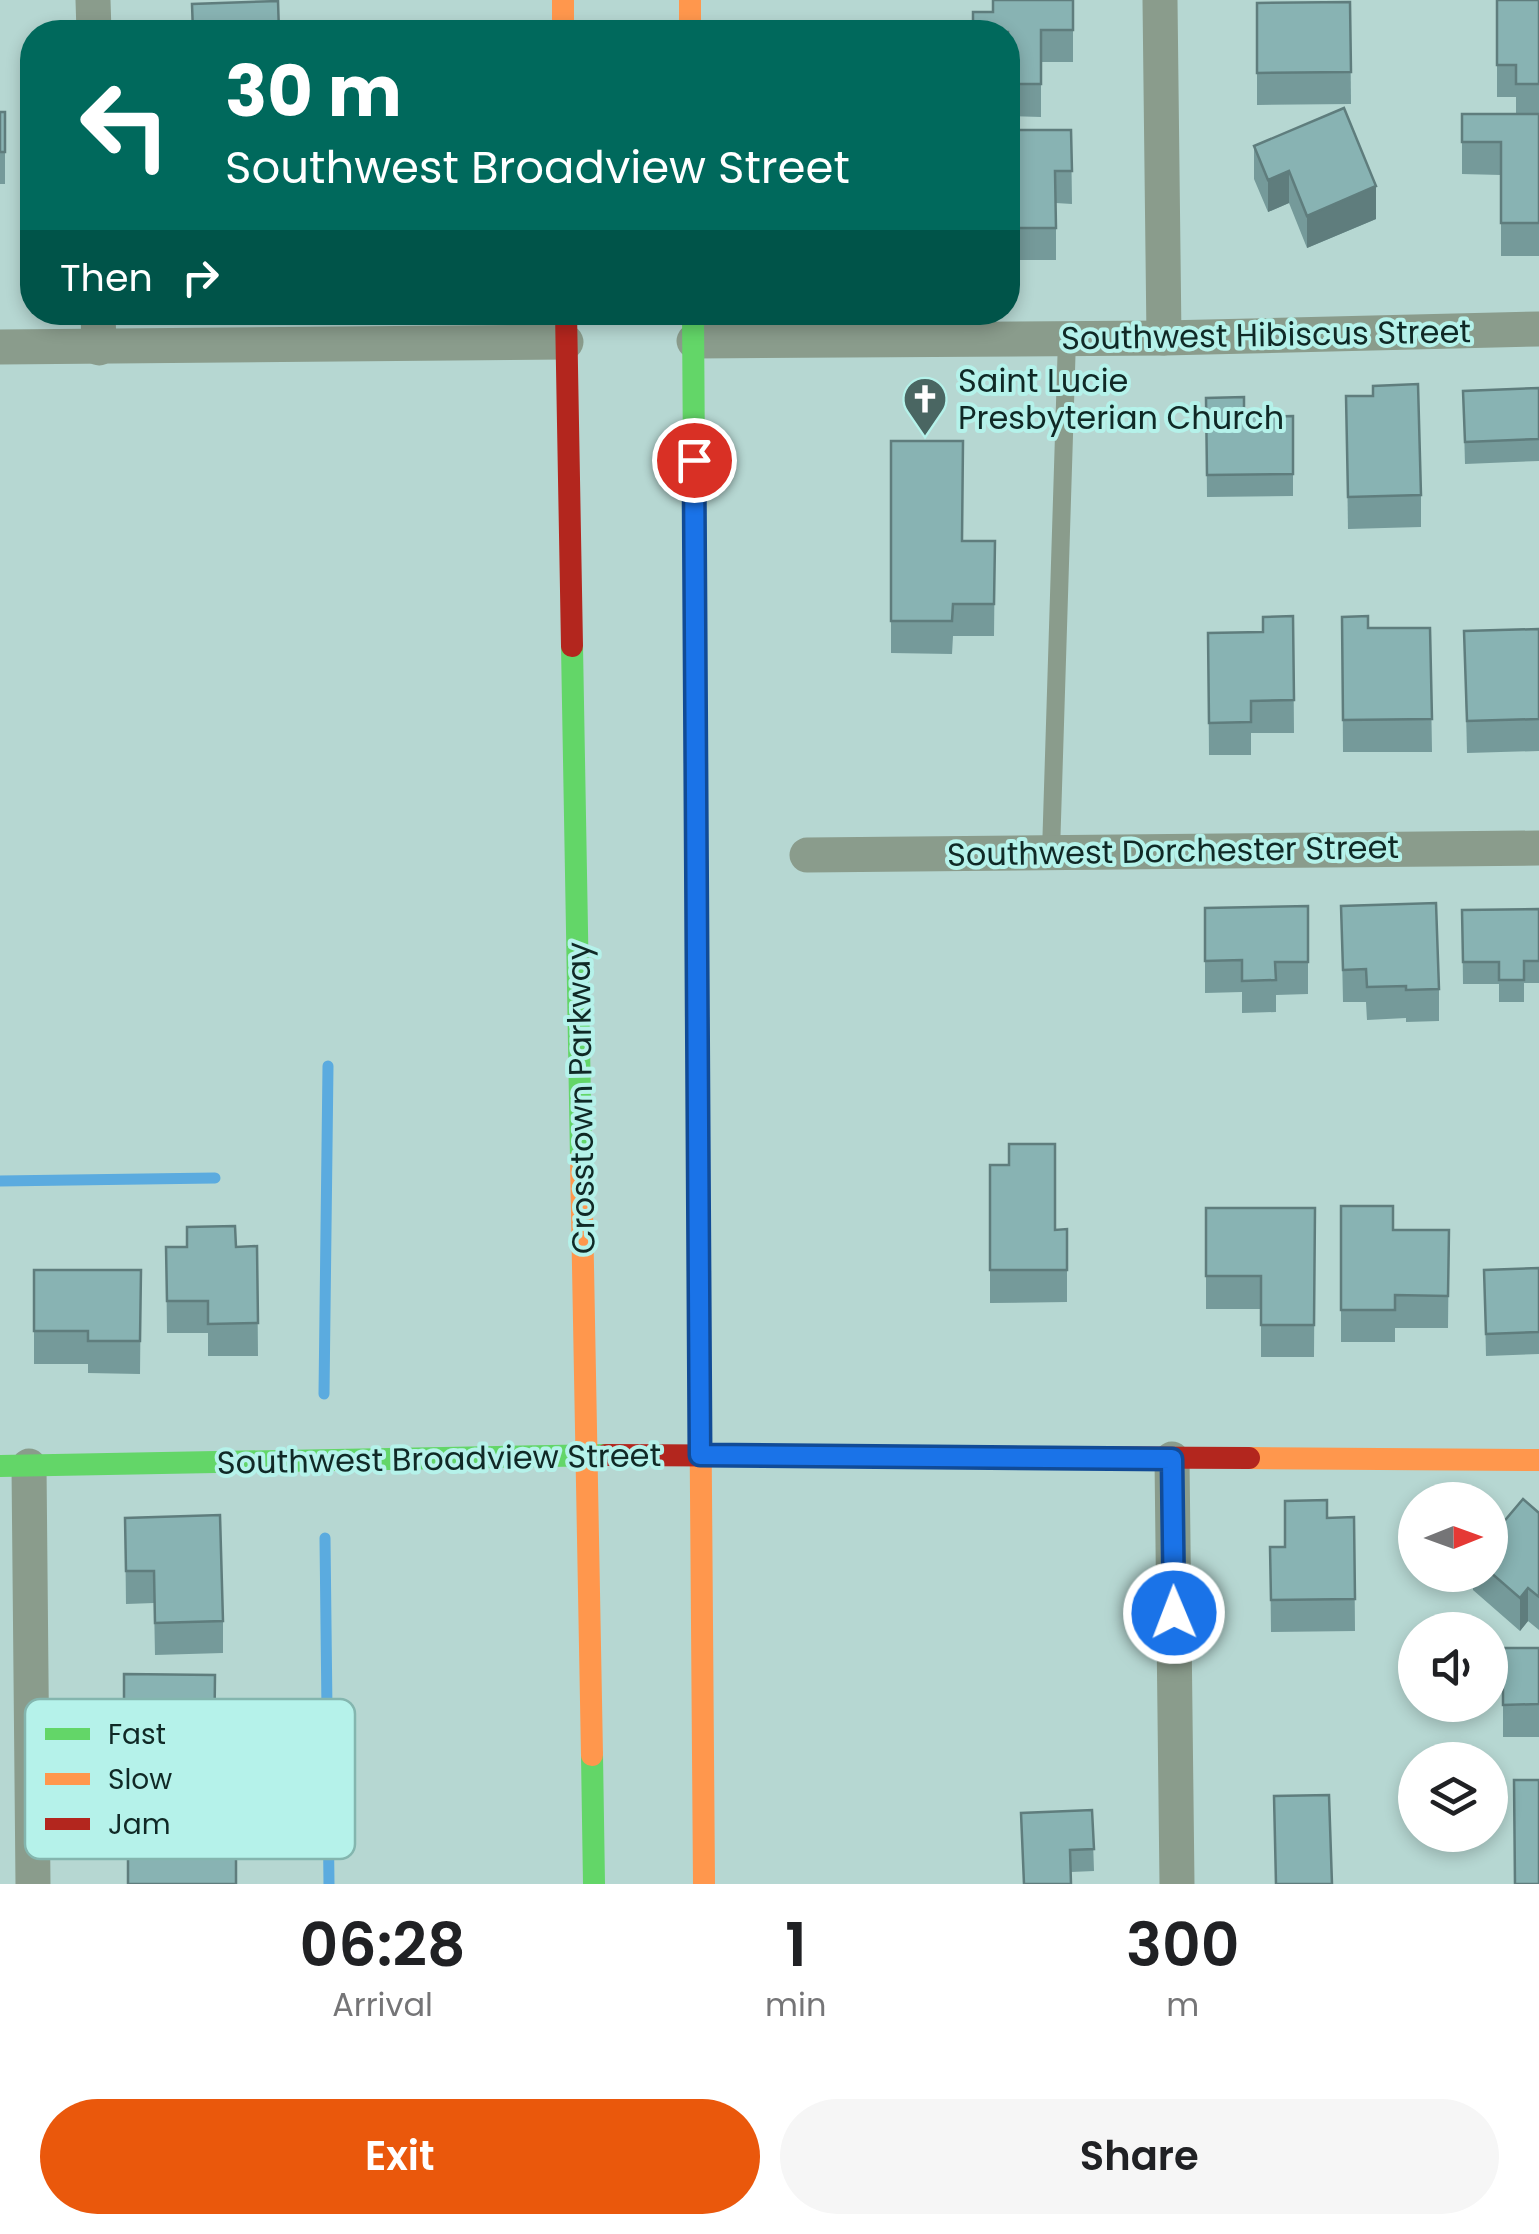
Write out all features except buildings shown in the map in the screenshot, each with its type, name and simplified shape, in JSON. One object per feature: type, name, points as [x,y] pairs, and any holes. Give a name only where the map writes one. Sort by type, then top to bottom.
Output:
[{"type":"main road","name":"Crosstown Parkway","points":[[566,327],[594,1884]]},
{"type":"main road","points":[[694,327],[704,1884]]},
{"type":"main road","name":"Southwest Broadview Street","points":[[14,1466],[588,1455],[1539,1460]]},
{"type":"street","points":[[1160,0],[1164,338]]},
{"type":"street","points":[[98,325],[99,348]]},
{"type":"street","points":[[0,348],[99,348],[566,327]]},
{"type":"street","name":"Southwest Hibiscus Street","points":[[694,327],[1067,338],[1539,329]]},
{"type":"street","name":"Southwest Dorchester Street","points":[[807,854],[1539,848]]},
{"type":"street","points":[[1172,1459],[1178,1884]]},
{"type":"street","points":[[14,1466],[25,1708]]},
{"type":"street","points":[[32,1859],[33,1884]]},
{"type":"lane","points":[[1051,852],[1067,338]]},
{"type":"waterway","points":[[324,1394],[328,1066]]},
{"type":"waterway","points":[[0,1181],[215,1178]]},
{"type":"waterway","points":[[325,1538],[327,1699]]},
{"type":"waterway","points":[[329,1859],[329,1884]]},
{"type":"traffic: fast","points":[[693,325],[699,1232]]},
{"type":"traffic: fast","points":[[572,646],[581,1158]]},
{"type":"traffic: fast","points":[[0,1466],[606,1455]]},
{"type":"traffic: fast","points":[[592,1755],[594,1884]]},
{"type":"traffic: slow","points":[[563,0],[563,20]]},
{"type":"traffic: slow","points":[[690,0],[690,20]]},
{"type":"traffic: slow","points":[[581,1158],[592,1755]]},
{"type":"traffic: slow","points":[[699,1232],[704,1884]]},
{"type":"traffic: slow","points":[[1249,1458],[1539,1460]]},
{"type":"traffic: jam","points":[[566,325],[572,646]]},
{"type":"traffic: jam","points":[[606,1455],[1249,1458]]},
{"type":"place","name":"Saint Lucie Presbyterian Church","points":[[925,437]]},
{"type":"route","points":[[694,460],[700,1455],[1172,1459],[1174,1613]]}]
